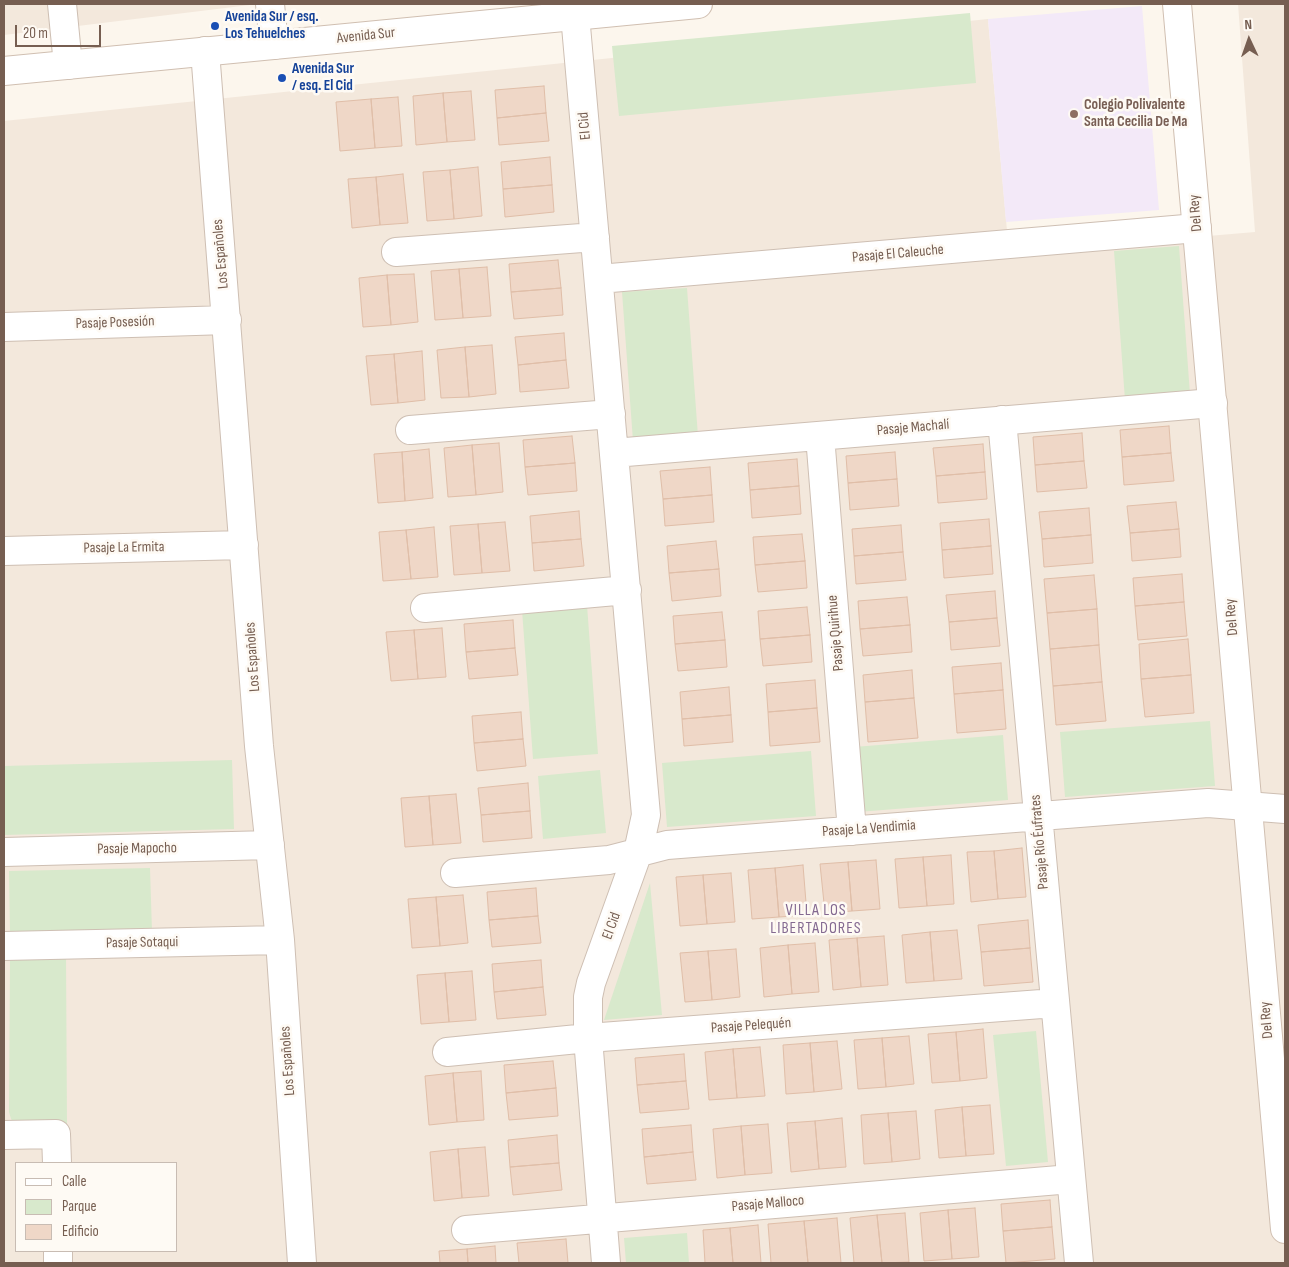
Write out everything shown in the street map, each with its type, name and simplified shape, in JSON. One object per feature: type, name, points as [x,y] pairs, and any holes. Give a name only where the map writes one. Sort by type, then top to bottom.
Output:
[{"type":"street","points":[[62,4],[68,65]]},
{"type":"street","points":[[270,4],[274,45]]},
{"type":"street","name":"Avenida Sur","points":[[4,71],[274,45],[534,12],[575,16],[698,4]]},
{"type":"street","name":"Del Rey","points":[[1177,4],[1285,1230]]},
{"type":"street","name":"El Cid","points":[[575,16],[646,815],[638,852],[591,983],[587,1013],[606,1263]]},
{"type":"street","name":"Los Españoles","points":[[205,51],[261,764],[280,940],[302,1263]]},
{"type":"street","name":"Pasaje El Caleuche","points":[[599,279],[1197,228]]},
{"type":"street","points":[[396,252],[595,237]]},
{"type":"street","name":"Pasaje Posesión","points":[[4,327],[226,320]]},
{"type":"street","name":"Pasaje Machalí","points":[[614,453],[1212,403]]},
{"type":"street","points":[[410,430],[611,414]]},
{"type":"street","name":"Pasaje Río Éufrates","points":[[1002,420],[1079,1263]]},
{"type":"street","name":"Pasaje Quirihue","points":[[820,436],[852,831]]},
{"type":"street","name":"Pasaje La Ermita","points":[[4,551],[244,545]]},
{"type":"street","points":[[425,608],[627,590]]},
{"type":"street","name":"Pasaje La Vendimia","points":[[455,873],[609,860],[667,845],[1208,803],[1285,809]]},
{"type":"street","name":"Pasaje Mapocho","points":[[4,852],[270,845]]},
{"type":"street","name":"Pasaje Sotaqui","points":[[4,946],[280,940]]},
{"type":"street","name":"Pasaje Pelequén","points":[[447,1052],[588,1038],[1055,1003]]},
{"type":"street","points":[[4,1135],[56,1134],[57,1162]]},
{"type":"street","name":"Pasaje Malloco","points":[[466,1230],[602,1217],[1071,1179]]},
{"type":"shaded area","points":[[4,4],[258,4],[4,35]]},
{"type":"shaded area","points":[[1238,4],[1285,4],[1285,1263],[4,1263],[4,121],[988,19],[1009,253],[1255,232]]},
{"type":"shaded area","name":"Colegio Polivalente Santa Cecilia De Ma","points":[[1142,6],[1159,210],[1006,222],[988,19]]},
{"type":"green space","points":[[970,13],[976,83],[619,116],[612,46]]},
{"type":"green space","points":[[1179,246],[1190,394],[1125,400],[1114,251]]},
{"type":"green space","points":[[687,288],[698,436],[633,441],[622,292]]},
{"type":"green space","points":[[587,605],[598,754],[533,759],[522,610]]},
{"type":"green space","points":[[1210,721],[1215,786],[1065,797],[1060,732]]},
{"type":"green space","points":[[1003,735],[1008,800],[858,812],[854,747]]},
{"type":"green space","points":[[811,751],[816,816],[667,827],[662,763]]},
{"type":"green space","points":[[232,760],[234,829],[4,835],[4,766]]},
{"type":"green space","points":[[600,770],[606,833],[543,839],[538,776]]},
{"type":"green space","points":[[150,868],[152,932],[10,934],[9,871]]},
{"type":"green space","points":[[650,883],[662,1015],[604,1020]]},
{"type":"green space","points":[[66,954],[67,1126],[14,1123],[9,1112],[10,957]]},
{"type":"green space","points":[[1036,1031],[1048,1162],[1006,1166],[993,1035]]},
{"type":"green space","points":[[687,1233],[689,1263],[626,1263],[624,1238]]},
{"type":"building","points":[[544,86],[546,113],[497,118],[495,90]]},
{"type":"building","points":[[471,91],[475,140],[447,142],[443,93]]},
{"type":"building","points":[[443,93],[447,142],[416,145],[413,96]]},
{"type":"building","points":[[398,97],[402,146],[375,148],[371,99]]},
{"type":"building","points":[[371,99],[375,148],[340,151],[336,102]]},
{"type":"building","points":[[546,113],[549,141],[499,145],[497,118]]},
{"type":"building","points":[[550,157],[552,185],[503,189],[501,162]]},
{"type":"building","points":[[478,167],[482,216],[454,219],[450,170]]},
{"type":"building","points":[[450,170],[454,219],[427,221],[423,172]]},
{"type":"building","points":[[403,174],[408,223],[380,225],[376,177]]},
{"type":"building","points":[[376,177],[380,225],[352,228],[348,179]]},
{"type":"building","points":[[552,185],[554,212],[505,217],[503,189]]},
{"type":"building","points":[[558,260],[561,288],[511,292],[509,264]]},
{"type":"building","points":[[487,267],[491,316],[463,318],[459,269]]},
{"type":"building","points":[[459,269],[463,318],[435,320],[431,271]]},
{"type":"building","points":[[414,274],[418,322],[391,325],[387,275]]},
{"type":"building","points":[[387,275],[391,325],[363,327],[359,278]]},
{"type":"building","points":[[561,288],[563,315],[514,319],[511,292]]},
{"type":"building","points":[[564,333],[566,360],[518,365],[515,337]]},
{"type":"building","points":[[492,345],[496,394],[469,397],[465,347]]},
{"type":"building","points":[[465,347],[469,397],[441,398],[437,350]]},
{"type":"building","points":[[422,351],[425,400],[398,403],[394,354]]},
{"type":"building","points":[[394,354],[398,403],[371,405],[366,356]]},
{"type":"building","points":[[566,360],[569,388],[520,392],[518,365]]},
{"type":"building","points":[[1169,426],[1171,453],[1122,457],[1120,430]]},
{"type":"building","points":[[1082,433],[1084,461],[1035,465],[1033,437]]},
{"type":"building","points":[[572,436],[575,463],[525,467],[523,440]]},
{"type":"building","points":[[499,443],[503,492],[476,495],[472,445]]},
{"type":"building","points":[[983,444],[985,472],[936,476],[933,448]]},
{"type":"building","points":[[472,445],[476,495],[448,497],[444,448]]},
{"type":"building","points":[[429,449],[433,498],[405,501],[402,452]]},
{"type":"building","points":[[402,452],[405,501],[378,503],[374,454]]},
{"type":"building","points":[[895,452],[897,479],[848,483],[846,456]]},
{"type":"building","points":[[1171,453],[1174,481],[1124,485],[1122,457]]},
{"type":"building","points":[[797,459],[799,486],[750,490],[748,463]]},
{"type":"building","points":[[1084,461],[1087,488],[1037,492],[1035,465]]},
{"type":"building","points":[[575,463],[577,491],[528,495],[525,467]]},
{"type":"building","points":[[710,467],[712,495],[663,499],[660,471]]},
{"type":"building","points":[[985,472],[987,499],[938,503],[936,476]]},
{"type":"building","points":[[897,479],[899,506],[850,510],[848,483]]},
{"type":"building","points":[[799,486],[801,514],[752,518],[750,490]]},
{"type":"building","points":[[712,495],[714,522],[665,526],[663,499]]},
{"type":"building","points":[[1176,502],[1179,529],[1130,533],[1127,506]]},
{"type":"building","points":[[1089,508],[1091,535],[1042,539],[1039,512]]},
{"type":"building","points":[[579,511],[581,539],[532,543],[530,516]]},
{"type":"building","points":[[989,519],[991,546],[942,550],[940,523]]},
{"type":"building","points":[[505,522],[510,571],[482,573],[478,524]]},
{"type":"building","points":[[478,524],[482,573],[454,575],[450,526]]},
{"type":"building","points":[[901,525],[903,552],[854,556],[852,529]]},
{"type":"building","points":[[434,527],[438,577],[411,579],[406,530]]},
{"type":"building","points":[[1179,529],[1181,557],[1132,561],[1130,533]]},
{"type":"building","points":[[406,530],[411,579],[383,581],[379,532]]},
{"type":"building","points":[[802,534],[805,561],[755,565],[753,537]]},
{"type":"building","points":[[1091,535],[1093,563],[1044,567],[1042,539]]},
{"type":"building","points":[[581,539],[584,566],[534,571],[532,543]]},
{"type":"building","points":[[716,541],[719,569],[669,573],[667,546]]},
{"type":"building","points":[[991,546],[993,574],[944,578],[942,550]]},
{"type":"building","points":[[903,552],[906,580],[856,584],[854,556]]},
{"type":"building","points":[[805,561],[807,588],[758,592],[755,565]]},
{"type":"building","points":[[719,569],[721,596],[672,601],[669,573]]},
{"type":"building","points":[[1182,574],[1184,602],[1135,606],[1133,578]]},
{"type":"building","points":[[1094,575],[1097,609],[1047,613],[1044,579]]},
{"type":"building","points":[[995,591],[997,618],[949,622],[946,595]]},
{"type":"building","points":[[907,597],[910,625],[860,629],[858,601]]},
{"type":"building","points":[[1184,602],[1187,636],[1138,640],[1135,606]]},
{"type":"building","points":[[807,607],[810,635],[760,639],[758,611]]},
{"type":"building","points":[[1097,609],[1099,645],[1050,649],[1047,613]]},
{"type":"building","points":[[722,612],[725,640],[675,644],[673,616]]},
{"type":"building","points":[[997,618],[1000,646],[951,650],[949,622]]},
{"type":"building","points":[[513,620],[515,648],[466,652],[464,624]]},
{"type":"building","points":[[910,625],[912,652],[863,656],[860,629]]},
{"type":"building","points":[[442,628],[446,677],[418,679],[414,630]]},
{"type":"building","points":[[414,630],[418,679],[391,681],[386,632]]},
{"type":"building","points":[[810,635],[812,662],[763,666],[760,639]]},
{"type":"building","points":[[1188,639],[1191,675],[1141,679],[1139,644]]},
{"type":"building","points":[[725,640],[727,667],[678,671],[675,644]]},
{"type":"building","points":[[1099,645],[1102,682],[1053,686],[1050,649]]},
{"type":"building","points":[[515,648],[518,675],[469,679],[466,652]]},
{"type":"building","points":[[1001,663],[1003,690],[954,694],[952,667]]},
{"type":"building","points":[[912,670],[914,698],[865,702],[863,675]]},
{"type":"building","points":[[1191,675],[1194,713],[1145,717],[1141,679]]},
{"type":"building","points":[[815,680],[817,708],[768,712],[766,684]]},
{"type":"building","points":[[1102,682],[1106,721],[1056,725],[1053,686]]},
{"type":"building","points":[[729,687],[731,715],[682,719],[680,692]]},
{"type":"building","points":[[1003,690],[1006,729],[957,733],[954,694]]},
{"type":"building","points":[[914,698],[918,738],[868,742],[865,702]]},
{"type":"building","points":[[817,708],[820,742],[770,746],[768,712]]},
{"type":"building","points":[[521,712],[523,739],[474,743],[472,716]]},
{"type":"building","points":[[731,715],[733,742],[684,746],[682,719]]},
{"type":"building","points":[[523,739],[526,766],[477,771],[474,743]]},
{"type":"building","points":[[528,783],[530,811],[481,815],[478,788]]},
{"type":"building","points":[[456,794],[461,843],[433,845],[429,796]]},
{"type":"building","points":[[429,796],[433,845],[405,847],[401,798]]},
{"type":"building","points":[[530,811],[532,838],[483,842],[481,815]]},
{"type":"building","points":[[1022,848],[1026,897],[998,899],[994,851]]},
{"type":"building","points":[[994,851],[998,899],[971,902],[967,852]]},
{"type":"building","points":[[951,855],[954,904],[927,906],[923,857]]},
{"type":"building","points":[[923,857],[927,906],[899,908],[895,859]]},
{"type":"building","points":[[876,860],[880,909],[852,911],[848,862]]},
{"type":"building","points":[[848,862],[852,911],[825,913],[820,864]]},
{"type":"building","points":[[803,865],[807,915],[779,917],[775,868]]},
{"type":"building","points":[[775,868],[779,917],[752,919],[748,870]]},
{"type":"building","points":[[731,873],[735,922],[707,924],[703,875]]},
{"type":"building","points":[[703,875],[707,924],[680,926],[676,877]]},
{"type":"building","points":[[536,888],[538,916],[489,920],[487,892]]},
{"type":"building","points":[[463,895],[468,943],[440,946],[436,897]]},
{"type":"building","points":[[436,897],[440,946],[412,948],[408,899]]},
{"type":"building","points":[[538,916],[541,943],[492,947],[489,920]]},
{"type":"building","points":[[1028,920],[1030,948],[981,952],[978,925]]},
{"type":"building","points":[[957,930],[962,979],[934,981],[930,932]]},
{"type":"building","points":[[930,932],[934,981],[906,983],[902,935]]},
{"type":"building","points":[[884,936],[888,985],[861,987],[857,938]]},
{"type":"building","points":[[857,938],[861,987],[833,990],[829,940]]},
{"type":"building","points":[[815,943],[819,992],[792,994],[788,945]]},
{"type":"building","points":[[788,945],[792,994],[764,997],[760,948]]},
{"type":"building","points":[[1030,948],[1033,982],[984,986],[981,952]]},
{"type":"building","points":[[736,949],[740,997],[712,1000],[708,951]]},
{"type":"building","points":[[708,951],[712,1000],[685,1002],[680,953]]},
{"type":"building","points":[[541,960],[543,987],[494,992],[492,964]]},
{"type":"building","points":[[472,971],[476,1020],[449,1022],[445,973]]},
{"type":"building","points":[[445,973],[449,1022],[421,1024],[417,975]]},
{"type":"building","points":[[543,987],[546,1015],[497,1019],[494,992]]},
{"type":"building","points":[[983,1029],[987,1078],[960,1081],[956,1032]]},
{"type":"building","points":[[956,1032],[960,1081],[932,1083],[928,1034]]},
{"type":"building","points":[[909,1036],[914,1084],[886,1087],[882,1038]]},
{"type":"building","points":[[882,1038],[886,1087],[858,1089],[854,1040]]},
{"type":"building","points":[[837,1041],[842,1089],[814,1092],[810,1043]]},
{"type":"building","points":[[810,1043],[814,1092],[786,1094],[783,1045]]},
{"type":"building","points":[[760,1047],[765,1096],[737,1098],[733,1049]]},
{"type":"building","points":[[733,1049],[737,1098],[709,1100],[705,1052]]},
{"type":"building","points":[[684,1054],[686,1081],[637,1085],[635,1058]]},
{"type":"building","points":[[553,1061],[556,1088],[506,1093],[504,1065]]},
{"type":"building","points":[[481,1071],[484,1120],[457,1122],[453,1073]]},
{"type":"building","points":[[453,1073],[457,1122],[429,1125],[425,1076]]},
{"type":"building","points":[[686,1081],[689,1109],[640,1113],[637,1085]]},
{"type":"building","points":[[556,1088],[558,1116],[509,1120],[506,1093]]},
{"type":"building","points":[[990,1105],[994,1154],[966,1156],[962,1107]]},
{"type":"building","points":[[962,1107],[966,1156],[939,1158],[935,1110]]},
{"type":"building","points":[[916,1111],[920,1159],[892,1162],[888,1113]]},
{"type":"building","points":[[888,1113],[892,1162],[864,1164],[861,1115]]},
{"type":"building","points":[[842,1118],[846,1167],[819,1169],[815,1121]]},
{"type":"building","points":[[815,1121],[819,1169],[791,1172],[787,1123]]},
{"type":"building","points":[[768,1124],[772,1173],[745,1175],[741,1126]]},
{"type":"building","points":[[691,1125],[693,1152],[644,1157],[642,1129]]},
{"type":"building","points":[[741,1126],[745,1175],[717,1178],[713,1129]]},
{"type":"building","points":[[557,1135],[559,1163],[510,1167],[508,1140]]},
{"type":"building","points":[[485,1147],[489,1196],[462,1198],[458,1149]]},
{"type":"building","points":[[458,1149],[462,1198],[434,1201],[430,1152]]},
{"type":"building","points":[[693,1152],[696,1180],[647,1184],[644,1157]]},
{"type":"building","points":[[559,1163],[562,1190],[513,1195],[510,1167]]},
{"type":"building","points":[[1050,1200],[1052,1227],[1003,1231],[1001,1204]]},
{"type":"building","points":[[975,1208],[979,1257],[952,1259],[948,1210]]},
{"type":"building","points":[[948,1210],[952,1259],[924,1261],[920,1213]]},
{"type":"building","points":[[905,1213],[909,1262],[882,1263],[877,1215]]},
{"type":"building","points":[[877,1215],[882,1263],[854,1263],[850,1218]]},
{"type":"building","points":[[837,1218],[841,1263],[808,1263],[804,1221]]},
{"type":"building","points":[[804,1221],[808,1263],[771,1263],[768,1224]]},
{"type":"building","points":[[758,1225],[761,1263],[733,1263],[730,1228]]},
{"type":"building","points":[[1052,1227],[1055,1259],[1006,1263],[1003,1231]]},
{"type":"building","points":[[730,1228],[733,1263],[705,1263],[703,1230]]},
{"type":"building","points":[[566,1239],[568,1263],[519,1263],[517,1243]]},
{"type":"building","points":[[495,1246],[496,1263],[468,1263],[467,1249]]},
{"type":"building","points":[[467,1249],[468,1263],[440,1263],[439,1251]]},
{"type":"place","name":"Avenida Sur / esq. Los Tehuelches","points":[[215,26]]},
{"type":"place","name":"Avenida Sur / esq. El Cid","points":[[282,78]]},
{"type":"place","name":"Colegio Polivalente Santa Cecilia De Ma","points":[[1074,114]]},
{"type":"district","name":"VILLA LOS LIBERTADORES","points":[[816,920]]}]
